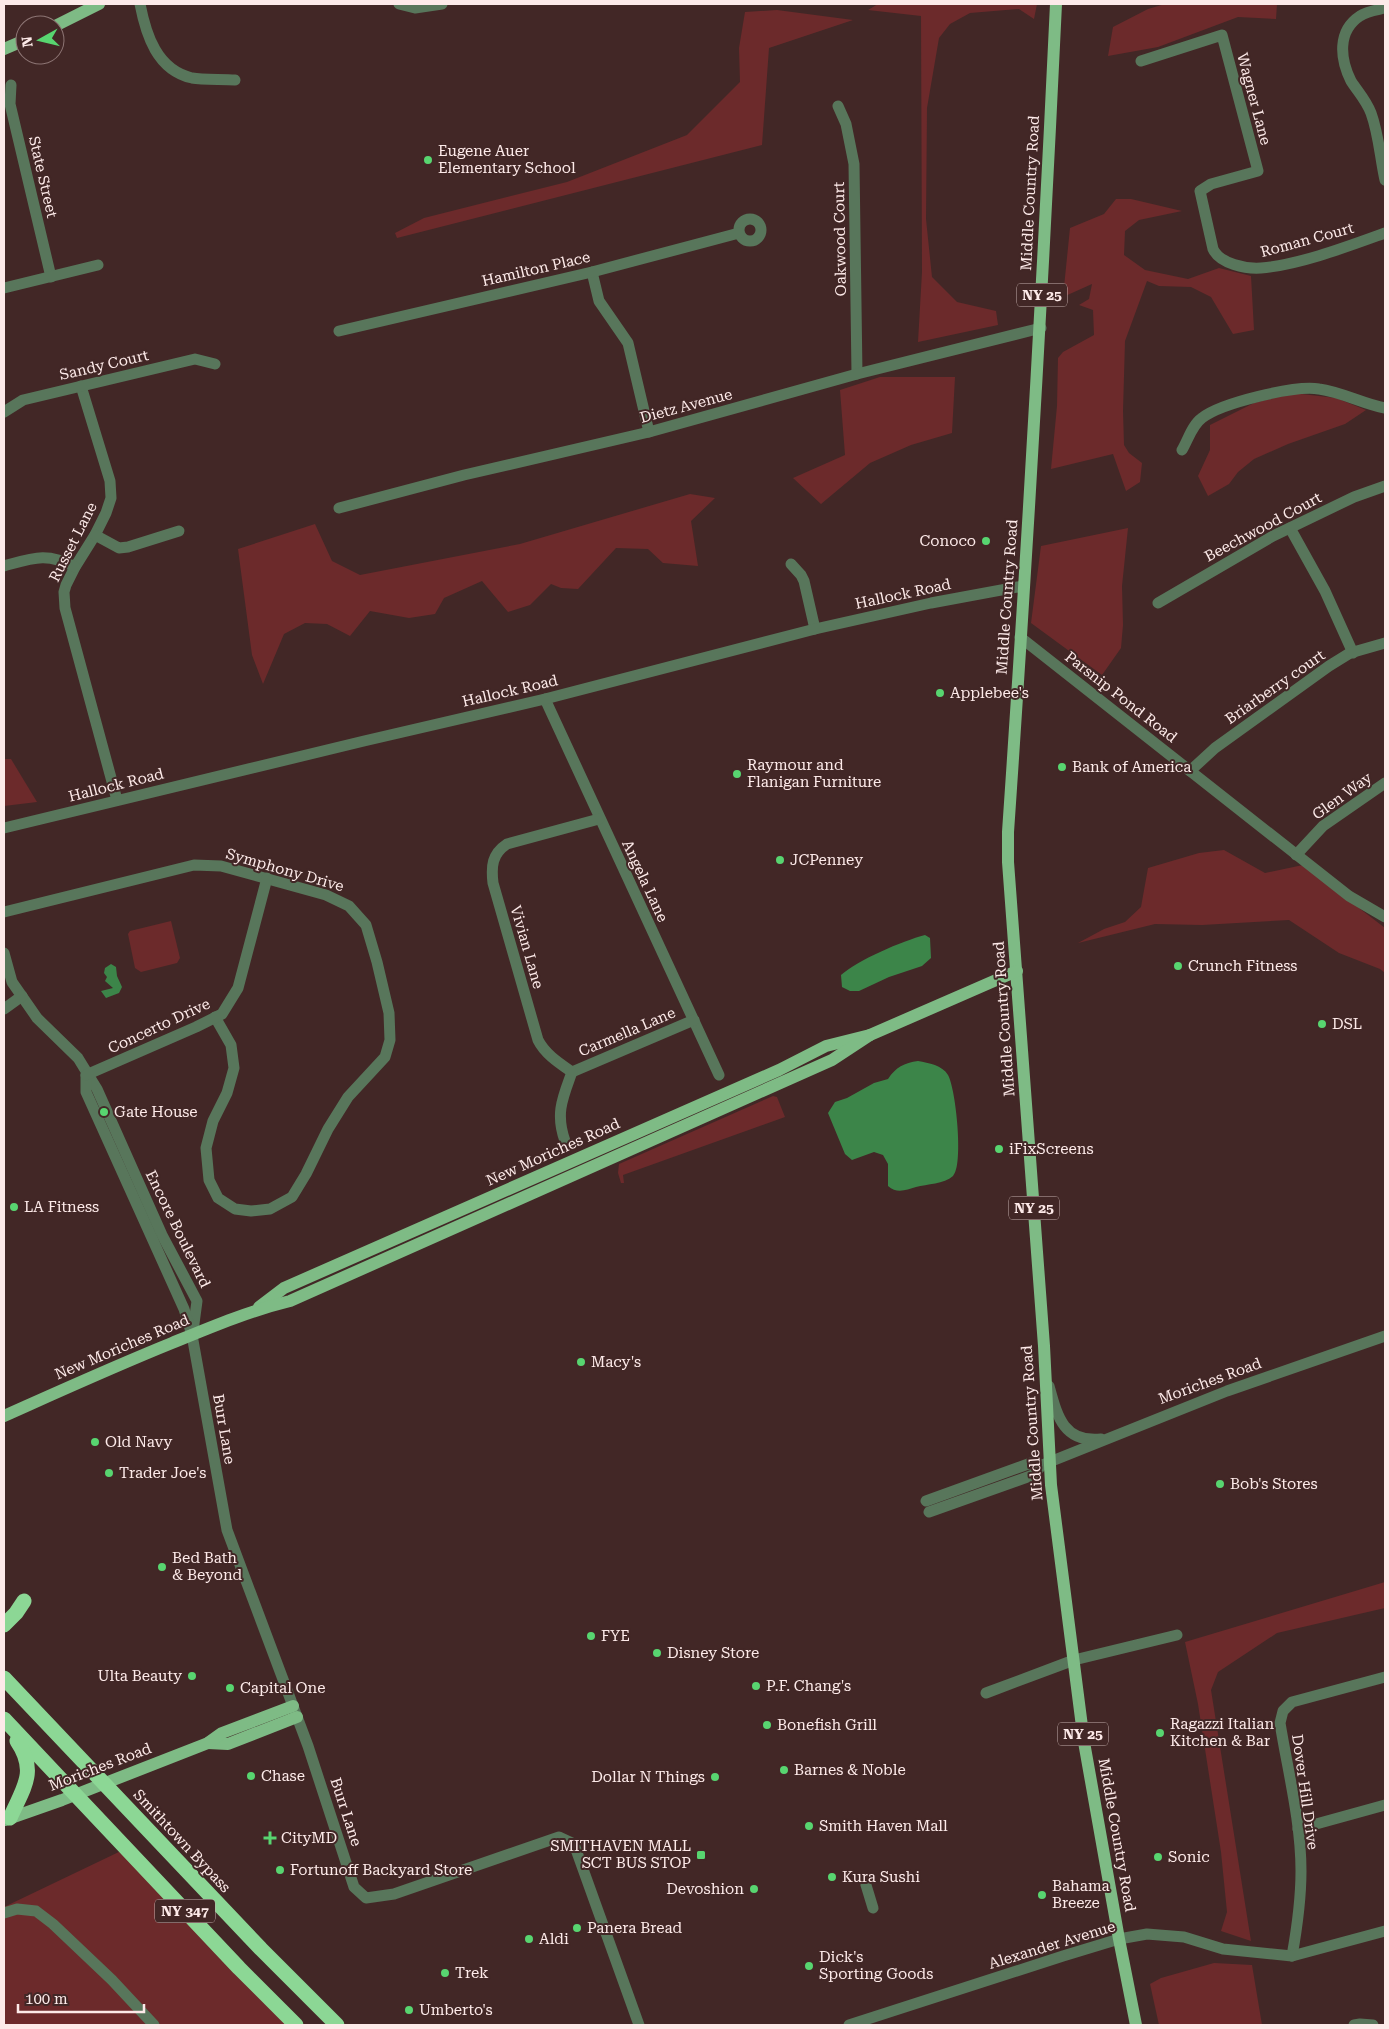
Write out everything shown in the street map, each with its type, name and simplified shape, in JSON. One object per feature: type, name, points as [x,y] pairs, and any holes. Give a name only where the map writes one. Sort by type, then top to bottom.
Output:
[{"type":"highway","points":[[4,1615],[24,1601],[4,1625]]},
{"type":"highway","name":"Smithtown Bypass","points":[[4,1678],[282,1972],[337,2025]]},
{"type":"highway","points":[[4,1720],[24,1752],[28,1765],[26,1782],[7,1819]]},
{"type":"highway","name":"NY 347","points":[[4,1720],[244,1973],[296,2025]]},
{"type":"main road","points":[[65,21],[99,4]]},
{"type":"main road","name":"Middle Country Road","points":[[1056,4],[1041,328],[1008,832],[1010,889],[1045,1373],[1045,1464],[1084,1742],[1136,2024]]},
{"type":"main road","name":"New Moriches Road","points":[[4,1416],[85,1378],[255,1310],[290,1301],[832,1060],[870,1035],[1017,971]]},
{"type":"main road","name":"Moriches Road","points":[[7,1819],[76,1795],[208,1743],[222,1733],[295,1712]]},
{"type":"street","points":[[140,4],[150,43],[163,62],[172,70],[194,79],[235,80]]},
{"type":"street","points":[[399,4],[415,8],[442,4]]},
{"type":"street","points":[[1385,8],[1366,13],[1356,20],[1347,29],[1342,43],[1346,70],[1353,84],[1367,102],[1372,116],[1383,156],[1385,180]]},
{"type":"street","name":"Wagner Lane","points":[[1141,61],[1222,35],[1258,171]]},
{"type":"street","name":"State Street","points":[[11,85],[10,104],[51,277]]},
{"type":"street","name":"Oakwood Court","points":[[838,106],[846,124],[854,164],[857,374]]},
{"type":"street","name":"Roman Court","points":[[1258,171],[1210,184],[1200,191],[1213,249],[1218,258],[1247,268],[1264,268],[1299,260],[1385,233]]},
{"type":"street","name":"Hamilton Place","points":[[339,331],[592,272],[739,233]]},
{"type":"street","points":[[4,288],[98,265]]},
{"type":"street","points":[[592,272],[599,301],[628,343],[649,432]]},
{"type":"street","name":"Dietz Avenue","points":[[339,508],[464,475],[649,432],[857,374],[1041,328]]},
{"type":"street","name":"Sandy Court","points":[[4,412],[22,400],[81,386],[195,360],[214,364]]},
{"type":"street","name":"Russet Lane","points":[[81,386],[112,487],[110,505],[95,535],[75,567],[64,592],[65,608],[116,800]]},
{"type":"street","points":[[1182,450],[1196,423],[1208,413],[1230,404],[1304,387],[1348,395],[1385,408]]},
{"type":"street","name":"Beechwood Court","points":[[1158,603],[1290,528],[1354,497],[1385,486]]},
{"type":"street","points":[[1290,528],[1325,591],[1353,652]]},
{"type":"street","points":[[95,535],[119,548],[179,531]]},
{"type":"street","points":[[4,566],[46,557],[59,558],[75,567]]},
{"type":"street","points":[[791,564],[801,575],[804,582],[815,630]]},
{"type":"street","name":"Hallock Road","points":[[4,828],[545,699],[931,602],[1023,586]]},
{"type":"street","name":"Parsnip Pond Road","points":[[1020,637],[1349,896],[1385,917]]},
{"type":"street","name":"Briarberry court","points":[[1190,770],[1215,748],[1329,666],[1353,652],[1385,643]]},
{"type":"street","name":"Angela Lane","points":[[545,699],[718,1075]]},
{"type":"street","name":"Glen Way","points":[[1296,855],[1323,826],[1385,783]]},
{"type":"street","name":"Vivian Lane","points":[[572,1072],[558,1063],[538,1040],[493,883],[492,866],[496,853],[507,844],[599,819]]},
{"type":"street","name":"Symphony Drive","points":[[4,912],[194,864],[220,866],[267,878],[326,895],[350,906],[366,925],[389,1013],[390,1040],[385,1057],[348,1097],[328,1129],[306,1174],[292,1197],[270,1209],[251,1211],[235,1209],[218,1198],[209,1180],[206,1148],[213,1121],[227,1093],[234,1068],[231,1045],[215,1017]]},
{"type":"street","name":"Concerto Drive","points":[[86,1075],[196,1028],[222,1014],[238,988],[267,878]]},
{"type":"street","name":"Encore Boulevard","points":[[4,953],[12,982],[37,1018],[78,1058],[86,1075],[86,1092],[184,1309],[192,1335]]},
{"type":"street","points":[[4,1009],[22,996]]},
{"type":"street","name":"Carmella Lane","points":[[572,1072],[694,1020]]},
{"type":"street","points":[[565,1141],[560,1114],[561,1102],[572,1072]]},
{"type":"street","name":"Burr Lane","points":[[192,1335],[227,1530],[325,1796],[354,1888],[366,1898],[394,1894],[560,1837],[574,1844],[639,2025]]},
{"type":"street","name":"Moriches Road","points":[[928,1506],[1031,1463],[1045,1464],[1227,1391],[1385,1336]]},
{"type":"street","points":[[1045,1373],[1058,1418],[1065,1428],[1072,1433],[1092,1440],[1108,1438]]},
{"type":"street","points":[[986,1693],[1074,1660],[1177,1635]]},
{"type":"street","name":"Dover Hill Drive","points":[[1292,1956],[1301,1872],[1298,1828],[1280,1723],[1284,1711],[1292,1702],[1385,1677]]},
{"type":"street","points":[[1298,1828],[1385,1805]]},
{"type":"street","points":[[866,1885],[873,1908]]},
{"type":"street","points":[[4,1913],[17,1909],[36,1911],[112,1980],[154,2025]]},
{"type":"street","name":"Alexander Avenue","points":[[849,2025],[1119,1939],[1147,1934],[1184,1937],[1224,1949],[1292,1956],[1385,1931]]},
{"type":"street","points":[[1354,2025],[1373,2025]]},
{"type":"shaded area","points":[[878,4],[1037,4],[1034,19],[1019,9],[970,13],[950,24],[939,38],[927,108],[926,219],[932,277],[957,302],[996,311],[998,325],[918,342],[922,272],[921,16],[868,10]]},
{"type":"shaded area","points":[[1165,4],[1277,4],[1276,19],[1238,17],[1158,47],[1108,56],[1113,27],[1148,9]]},
{"type":"shaded area","points":[[777,10],[853,20],[769,48],[762,145],[397,238],[395,233],[424,218],[567,182],[687,135],[740,82],[739,48],[745,12]]},
{"type":"shaded area","points":[[1116,199],[1131,199],[1182,211],[1139,220],[1125,231],[1124,255],[1145,270],[1188,279],[1219,268],[1251,276],[1254,330],[1233,334],[1211,297],[1191,287],[1159,286],[1147,281],[1125,341],[1124,445],[1129,453],[1142,463],[1140,482],[1126,491],[1113,454],[1051,469],[1057,406],[1058,358],[1063,352],[1094,335],[1093,310],[1079,305],[1089,299],[1092,284],[1063,297],[1070,228],[1104,214]]},
{"type":"shaded area","points":[[880,377],[955,377],[952,433],[911,445],[870,463],[821,504],[793,478],[845,455],[840,390]]},
{"type":"shaded area","points":[[1293,393],[1336,398],[1366,410],[1345,424],[1288,444],[1254,459],[1238,472],[1229,484],[1208,496],[1198,476],[1210,450],[1210,425],[1254,403]]},
{"type":"shaded area","points":[[690,494],[715,498],[691,521],[698,566],[663,563],[648,549],[616,548],[578,589],[561,588],[551,584],[530,605],[508,612],[482,581],[444,598],[435,614],[409,618],[370,611],[350,636],[327,624],[305,623],[284,634],[263,684],[252,655],[238,549],[315,524],[332,561],[360,575],[520,544]]},
{"type":"shaded area","points":[[1128,528],[1122,586],[1123,625],[1121,648],[1102,675],[1031,623],[1041,546]]},
{"type":"shaded area","points":[[4,759],[11,759],[37,802],[4,806]]},
{"type":"shaded area","points":[[1224,850],[1265,873],[1303,865],[1385,928],[1385,973],[1380,969],[1339,953],[1289,920],[1202,925],[1155,924],[1078,943],[1104,929],[1125,922],[1141,907],[1148,868],[1199,853]]},
{"type":"shaded area","points":[[171,921],[180,958],[177,963],[141,972],[135,968],[128,934],[130,931]]},
{"type":"shaded area","points":[[925,935],[930,938],[931,958],[922,966],[889,977],[859,991],[850,991],[842,987],[841,975],[858,963]]},
{"type":"shaded area","points":[[111,964],[116,967],[117,976],[122,987],[119,993],[106,998],[101,991],[113,988],[105,981],[107,977],[104,973],[105,968]]},
{"type":"shaded area","points":[[918,1061],[935,1065],[948,1075],[956,1110],[958,1158],[953,1176],[949,1179],[898,1191],[888,1186],[888,1164],[883,1155],[874,1152],[852,1160],[845,1154],[828,1113],[835,1102],[847,1098],[874,1083],[888,1079],[894,1071],[904,1064]]},
{"type":"shaded area","points":[[773,1096],[777,1097],[785,1117],[623,1175],[624,1183],[621,1183],[618,1173],[619,1164]]},
{"type":"shaded area","points":[[1385,1582],[1385,1608],[1277,1633],[1218,1672],[1211,1690],[1251,1941],[1221,1931],[1227,1912],[1221,1852],[1198,1704],[1185,1642]]},
{"type":"shaded area","points":[[123,1850],[300,2025],[4,2025],[4,1907]]},
{"type":"shaded area","points":[[1214,1963],[1252,1965],[1262,2025],[1159,2025],[1150,1984],[1161,1978]]},
{"type":"place","name":"Eugene Auer Elementary School","points":[[428,160]]},
{"type":"place","name":"Conoco","points":[[986,541]]},
{"type":"place","name":"Applebee's","points":[[940,693]]},
{"type":"place","name":"Bank of America","points":[[1062,767]]},
{"type":"place","name":"Raymour and Flanigan Furniture","points":[[737,774]]},
{"type":"place","name":"JCPenney","points":[[780,860]]},
{"type":"place","name":"Crunch Fitness","points":[[1178,966]]},
{"type":"place","name":"DSL","points":[[1322,1024]]},
{"type":"place","name":"Gate House","points":[[104,1112]]},
{"type":"place","name":"iFixScreens","points":[[999,1149]]},
{"type":"place","name":"LA Fitness","points":[[14,1207]]},
{"type":"place","name":"Macy's","points":[[581,1362]]},
{"type":"place","name":"Old Navy","points":[[95,1442]]},
{"type":"place","name":"Trader Joe's","points":[[109,1473]]},
{"type":"place","name":"Bob's Stores","points":[[1220,1484]]},
{"type":"place","name":"Bed Bath & Beyond","points":[[162,1567]]},
{"type":"place","name":"FYE","points":[[591,1636]]},
{"type":"place","name":"Disney Store","points":[[657,1653]]},
{"type":"place","name":"Ulta Beauty","points":[[192,1676]]},
{"type":"place","name":"P.F. Chang's","points":[[756,1686]]},
{"type":"place","name":"Capital One","points":[[230,1688]]},
{"type":"place","name":"Bonefish Grill","points":[[767,1725]]},
{"type":"place","name":"Ragazzi Italian Kitchen & Bar","points":[[1160,1733]]},
{"type":"place","name":"Barnes & Noble","points":[[784,1770]]},
{"type":"place","name":"Chase","points":[[251,1776]]},
{"type":"place","name":"Dollar N Things","points":[[715,1777]]},
{"type":"place","name":"Smith Haven Mall","points":[[809,1826]]},
{"type":"place","name":"CityMD","points":[[270,1838]]},
{"type":"place","name":"SMITHAVEN MALL SCT BUS STOP","points":[[701,1855]]},
{"type":"place","name":"Sonic","points":[[1158,1857]]},
{"type":"place","name":"Fortunoff Backyard Store","points":[[280,1870]]},
{"type":"place","name":"Kura Sushi","points":[[832,1877]]},
{"type":"place","name":"Devoshion","points":[[754,1889]]},
{"type":"place","name":"Bahama Breeze","points":[[1042,1895]]},
{"type":"place","name":"Panera Bread","points":[[577,1928]]},
{"type":"place","name":"Aldi","points":[[529,1939]]},
{"type":"place","name":"Dick's Sporting Goods","points":[[809,1966]]},
{"type":"place","name":"Trek","points":[[445,1973]]},
{"type":"place","name":"Umberto's","points":[[409,2010]]}]
